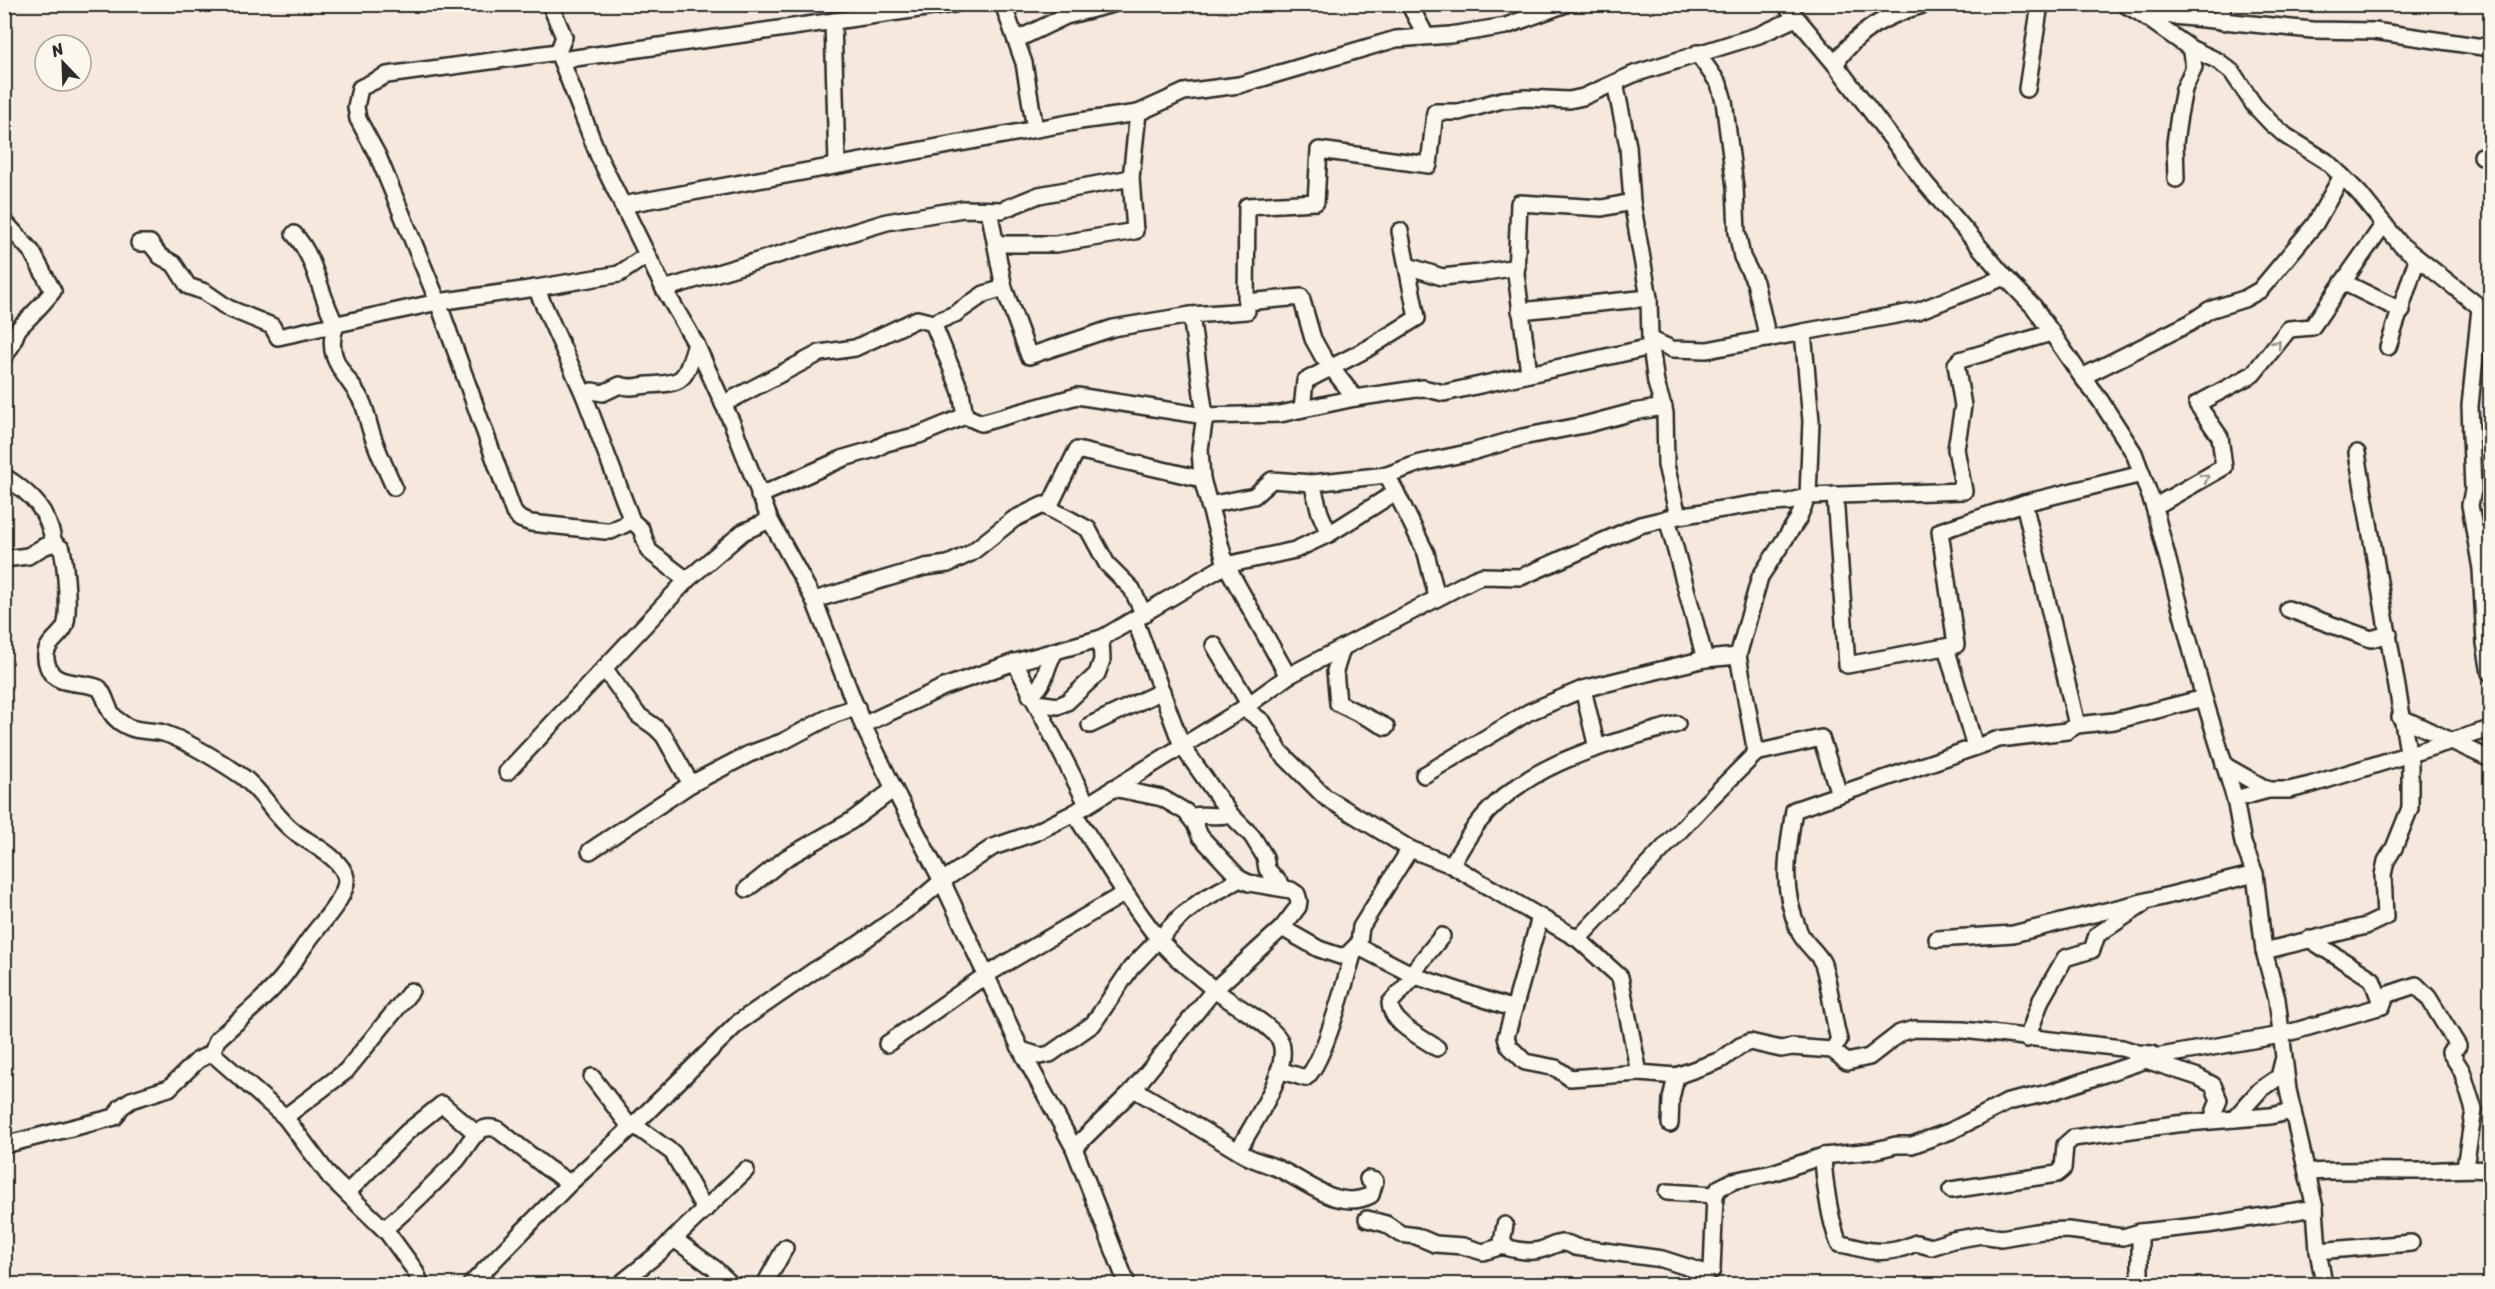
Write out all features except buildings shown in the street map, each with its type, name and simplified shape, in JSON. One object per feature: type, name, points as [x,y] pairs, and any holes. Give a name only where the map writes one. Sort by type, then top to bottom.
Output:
[{"type":"street","points":[[550,4],[564,37],[560,56],[599,157],[664,288],[696,344],[732,423],[770,520],[814,600],[858,707],[863,725],[942,881],[1022,1050],[1074,1148],[1127,1284]]},
{"type":"street","points":[[632,521],[611,531],[605,531],[531,523],[520,519],[514,513],[438,302],[378,156],[358,119],[356,107],[360,88],[387,75],[560,56],[954,4]]},
{"type":"street","points":[[1003,4],[1024,63],[1035,129]]},
{"type":"street","points":[[1016,40],[1066,16],[1113,4]]},
{"type":"street","points":[[1409,4],[1426,36]]},
{"type":"street","points":[[622,205],[1035,129],[1138,113],[1184,92],[1239,85],[1396,39],[1450,35],[1506,26],[1566,4]]},
{"type":"street","points":[[1785,4],[1835,64],[1926,184],[2034,307],[2100,400],[2134,453],[2154,507],[2204,698],[2235,799],[2243,843],[2255,874],[2264,951],[2277,999],[2283,1060],[2297,1137],[2308,1173],[2318,1251],[2325,1284]]},
{"type":"street","points":[[1835,64],[1859,35],[1897,13],[1926,4]]},
{"type":"street","points":[[2027,89],[2040,4]]},
{"type":"street","points":[[2124,4],[2190,48],[2232,72],[2254,105],[2271,123],[2286,136],[2326,161],[2342,176],[2401,246],[2485,311],[2470,406],[2473,489],[2470,505],[2483,534],[2486,590],[2485,643],[2490,673]]},
{"type":"street","points":[[2222,4],[2223,22]]},
{"type":"street","points":[[2140,13],[2331,31],[2374,31],[2490,48]]},
{"type":"street","points":[[989,210],[1004,288],[1029,356],[1113,328],[1191,315],[1247,311],[1246,206],[1316,202],[1319,150],[1429,165],[1435,112],[1459,112],[1514,99],[1569,100],[1583,97],[1634,74],[1696,52],[1759,35],[1796,18]]},
{"type":"street","points":[[833,21],[837,165]]},
{"type":"street","points":[[2176,179],[2175,142],[2179,115],[2184,89],[2194,67],[2190,48]]},
{"type":"street","points":[[1696,52],[1719,84],[1724,101],[1735,187],[1737,232],[1742,256],[1755,282],[1768,339]]},
{"type":"street","points":[[1615,83],[1628,146],[1632,202],[1649,298],[1650,343],[1656,383],[1664,407],[1666,465],[1673,517],[1706,659]]},
{"type":"street","points":[[996,244],[1056,244],[1135,231],[1131,178],[1138,113]]},
{"type":"street","points":[[2082,377],[2190,323],[2209,310],[2244,299],[2260,290],[2315,224],[2342,176]]},
{"type":"street","points":[[664,288],[887,222],[963,209],[1012,208],[1039,195],[1131,178]]},
{"type":"street","points":[[1529,373],[1516,274],[1519,203],[1602,208],[1632,202]]},
{"type":"street","points":[[4,221],[32,252],[53,291],[21,326],[12,348],[4,356]]},
{"type":"street","points":[[2154,507],[2224,467],[2220,437],[2197,404],[2253,374],[2289,329],[2312,327],[2384,224]]},
{"type":"street","points":[[1302,409],[1305,381],[1332,368],[1417,318],[1400,231]]},
{"type":"street","points":[[294,234],[311,256],[322,298],[336,324]]},
{"type":"street","points":[[139,243],[150,243],[160,256],[174,264],[188,285],[205,292],[228,308],[272,326],[278,337],[438,302],[536,288],[586,278],[602,278],[619,274],[647,255]]},
{"type":"street","points":[[2388,347],[2402,311],[2417,260]]},
{"type":"street","points":[[1408,267],[1442,276],[1517,267]]},
{"type":"street","points":[[759,496],[844,458],[919,435],[965,416],[981,423],[1077,396],[1205,416],[1280,414],[1355,398],[1423,388],[1444,393],[1650,343],[1672,350],[1707,350],[1918,311],[2006,277]]},
{"type":"street","points":[[2343,282],[2402,311]]},
{"type":"street","points":[[536,288],[584,395],[632,521],[641,529],[649,551],[687,580]]},
{"type":"street","points":[[723,404],[820,353],[855,348],[917,319],[933,323],[955,314],[984,294],[1004,288]]},
{"type":"street","points":[[1246,302],[1301,297],[1313,339],[1355,398]]},
{"type":"street","points":[[1520,311],[1649,298]]},
{"type":"street","points":[[1191,315],[1205,416],[1200,449],[1202,479],[1226,565],[1288,676]]},
{"type":"street","points":[[933,323],[961,393],[965,416]]},
{"type":"street","points":[[336,324],[333,331],[337,364],[363,404],[371,433],[394,487]]},
{"type":"street","points":[[1756,753],[1738,656],[1760,577],[1798,519],[1809,496],[1811,421],[1803,332]]},
{"type":"street","points":[[471,1284],[570,1183],[740,1022],[815,970],[859,944],[916,903],[942,881],[993,847],[1034,833],[1074,813],[1246,706],[1288,676],[1437,597],[1482,576],[1521,577],[1640,525],[1673,517],[1754,504],[1789,502],[1809,496],[1964,491],[1956,449],[1963,406],[1956,364],[1960,360],[2051,333]]},
{"type":"street","points":[[584,395],[592,392],[603,393],[620,385],[630,389],[672,384],[681,380],[686,374],[696,344]]},
{"type":"street","points":[[1209,505],[1254,496],[1272,480],[1312,483],[1387,475],[1420,463],[1472,452],[1522,437],[1584,425],[1625,413],[1664,407]]},
{"type":"street","points":[[1050,507],[1077,450],[1202,479]]},
{"type":"street","points":[[2264,951],[2366,926],[2385,917],[2383,875],[2386,861],[2394,848],[2411,801],[2407,753],[2389,634],[2357,453]]},
{"type":"street","points":[[1835,495],[1847,665],[1956,645],[1940,531],[2024,503],[2142,474]]},
{"type":"street","points":[[1387,475],[1426,553],[1437,597]]},
{"type":"street","points":[[4,476],[29,493],[50,523],[54,543],[62,549],[65,563],[67,617],[65,627],[51,644],[46,655],[46,662],[53,676],[60,680],[99,688],[103,692],[106,707],[123,724],[175,738],[242,776],[260,792],[294,832],[320,848],[342,867],[346,878],[345,888],[330,915],[285,974],[218,1040],[212,1053],[198,1060],[169,1088],[131,1100],[115,1117],[4,1145]]},
{"type":"street","points":[[1312,483],[1320,513],[1329,534]]},
{"type":"street","points":[[863,725],[944,687],[1015,662],[1101,638],[1226,565],[1295,550],[1329,534],[1396,492]]},
{"type":"street","points":[[2024,503],[2077,725]]},
{"type":"street","points":[[814,600],[925,567],[948,564],[971,553],[1014,519],[1043,505],[1088,529],[1107,564],[1132,589],[1162,691],[1182,746],[1230,814],[1252,836],[1265,857],[1267,869],[1285,889]]},
{"type":"street","points":[[507,772],[687,580],[743,532],[770,520]]},
{"type":"street","points":[[4,559],[28,556],[42,546],[54,543]]},
{"type":"street","points":[[2486,590],[2490,575]]},
{"type":"street","points":[[2288,609],[2371,639],[2389,634]]},
{"type":"street","points":[[1033,699],[1058,706],[1067,702],[1097,674],[1102,660],[1101,638]]},
{"type":"street","points":[[1214,645],[1246,706],[1263,722],[1280,752],[1325,797],[1410,849],[1450,865],[1578,939],[1620,977],[1639,1072]]},
{"type":"street","points":[[1946,647],[1976,747]]},
{"type":"street","points":[[1342,649],[1335,671],[1338,703],[1386,727]]},
{"type":"street","points":[[1033,699],[1046,675],[1049,659],[1056,651]]},
{"type":"street","points":[[1424,775],[1529,712],[1583,689],[1706,659],[1738,656]]},
{"type":"street","points":[[1015,662],[1087,804]]},
{"type":"street","points":[[604,668],[638,715],[664,736],[691,784]]},
{"type":"street","points":[[1583,689],[1597,747]]},
{"type":"street","points":[[1090,724],[1162,691]]},
{"type":"street","points":[[1832,1050],[1839,1040],[1835,1028],[1830,987],[1821,960],[1799,933],[1786,892],[1785,871],[1794,810],[1999,739],[2067,731],[2077,725],[2115,721],[2204,698]]},
{"type":"street","points":[[590,851],[691,784],[749,754],[782,742],[835,714],[858,707]]},
{"type":"street","points":[[2400,717],[2490,759]]},
{"type":"street","points":[[1450,865],[1479,823],[1503,798],[1526,780],[1560,761],[1597,747],[1677,724]]},
{"type":"street","points":[[2235,799],[2268,790],[2289,790],[2310,785],[2490,729]]},
{"type":"street","points":[[1578,939],[1756,753],[1821,738],[1839,794]]},
{"type":"street","points":[[2223,765],[2268,790]]},
{"type":"street","points":[[1143,770],[1162,798]]},
{"type":"street","points":[[1074,1148],[1134,1089],[1214,990],[1282,928],[1298,907],[1299,901],[1297,894],[1285,889],[1243,880],[1200,836],[1186,812],[1162,798],[1113,788]]},
{"type":"street","points":[[747,889],[786,858],[851,820],[894,789]]},
{"type":"street","points":[[1074,813],[1125,893],[1159,940],[1214,990],[1279,1038],[1282,1045],[1279,1070],[1273,1087],[1238,1151]]},
{"type":"street","points":[[1190,817],[1194,815],[1218,817],[1230,814]]},
{"type":"street","points":[[1279,1070],[1305,1078],[1313,1071],[1335,1014],[1361,927],[1410,849]]},
{"type":"street","points":[[1022,1050],[1040,1056],[1050,1054],[1093,1024],[1131,968],[1181,916],[1195,905],[1267,869]]},
{"type":"street","points":[[1937,939],[2013,934],[2255,874]]},
{"type":"street","points":[[887,1044],[986,975],[1125,893]]},
{"type":"street","points":[[2027,1039],[2041,1000],[2065,958],[2092,950],[2097,935],[2152,898]]},
{"type":"street","points":[[1540,917],[1506,1037],[1509,1046],[1525,1062],[1556,1068],[1569,1078],[1639,1072],[1676,1076],[1721,1060],[1740,1046],[1750,1042],[1781,1049],[1792,1047],[1832,1050],[1847,1062],[1869,1057],[1900,1033],[1914,1029],[1963,1030],[2122,1048],[2152,1054],[2150,1059]]},
{"type":"street","points":[[1282,928],[1319,949],[1340,956],[1347,955],[1355,948]]},
{"type":"street","points":[[1437,1048],[1399,1021],[1390,1010],[1390,1003],[1442,936]]},
{"type":"street","points":[[2309,939],[2372,979],[2382,1006]]},
{"type":"street","points":[[1355,948],[1413,975],[1514,1009]]},
{"type":"street","points":[[2382,1006],[2386,995],[2416,985],[2428,997],[2458,1046],[2450,1052],[2462,1071],[2474,1110],[2464,1167]]},
{"type":"street","points":[[285,1117],[346,1071],[411,991]]},
{"type":"street","points":[[1354,1200],[1350,1205],[1357,1208],[1360,1215],[1367,1219],[1386,1224],[1401,1234],[1412,1235],[1435,1244],[1463,1246],[1484,1252],[1504,1246],[1516,1250],[1536,1251],[1560,1242],[1569,1243],[1575,1247],[1662,1259],[1706,1273],[1712,1270],[1714,1263],[1712,1227],[1715,1195],[1719,1188],[1733,1181],[1772,1173],[1823,1156],[1872,1151],[1896,1145],[1912,1145],[1951,1131],[2008,1102],[2029,1099],[2150,1059],[2281,1035],[2382,1006]]},
{"type":"street","points":[[212,1053],[285,1117],[330,1177],[384,1229],[414,1269],[421,1284]]},
{"type":"street","points":[[2150,1059],[2213,1085],[2219,1100],[2214,1113],[2217,1120]]},
{"type":"street","points":[[2234,1119],[2260,1090],[2279,1077],[2283,1060]]},
{"type":"street","points":[[1670,1124],[1671,1099],[1676,1076]]},
{"type":"street","points":[[592,1077],[632,1126],[673,1153],[705,1210]]},
{"type":"street","points":[[1134,1089],[1238,1151],[1258,1162],[1272,1166],[1315,1190],[1354,1200],[1371,1196],[1375,1181],[1368,1179]]},
{"type":"street","points":[[346,1193],[407,1132],[442,1104],[477,1134]]},
{"type":"street","points":[[1951,1190],[2057,1174],[2063,1169],[2065,1145],[2073,1138],[2125,1129],[2270,1116],[2293,1111]]},
{"type":"street","points":[[384,1229],[409,1208],[428,1186],[457,1159],[477,1134],[489,1127],[497,1129],[570,1183]]},
{"type":"street","points":[[1823,1156],[1823,1176],[1839,1244],[1859,1246],[1871,1252],[1901,1250],[1916,1243],[1931,1247],[1982,1235],[2001,1238],[2042,1231],[2068,1230],[2123,1237],[2139,1232],[2208,1225],[2314,1208]]},
{"type":"street","points":[[2308,1173],[2356,1169],[2408,1171],[2464,1167],[2490,1170]]},
{"type":"street","points":[[620,1284],[674,1239],[746,1170]]},
{"type":"street","points":[[1667,1192],[1715,1195]]},
{"type":"street","points":[[1504,1246],[1506,1245],[1502,1242],[1505,1225]]},
{"type":"street","points":[[2139,1232],[2140,1284]]},
{"type":"street","points":[[674,1239],[714,1268],[731,1284]]},
{"type":"street","points":[[2318,1251],[2411,1243]]},
{"type":"street","points":[[765,1284],[785,1248]]}]
